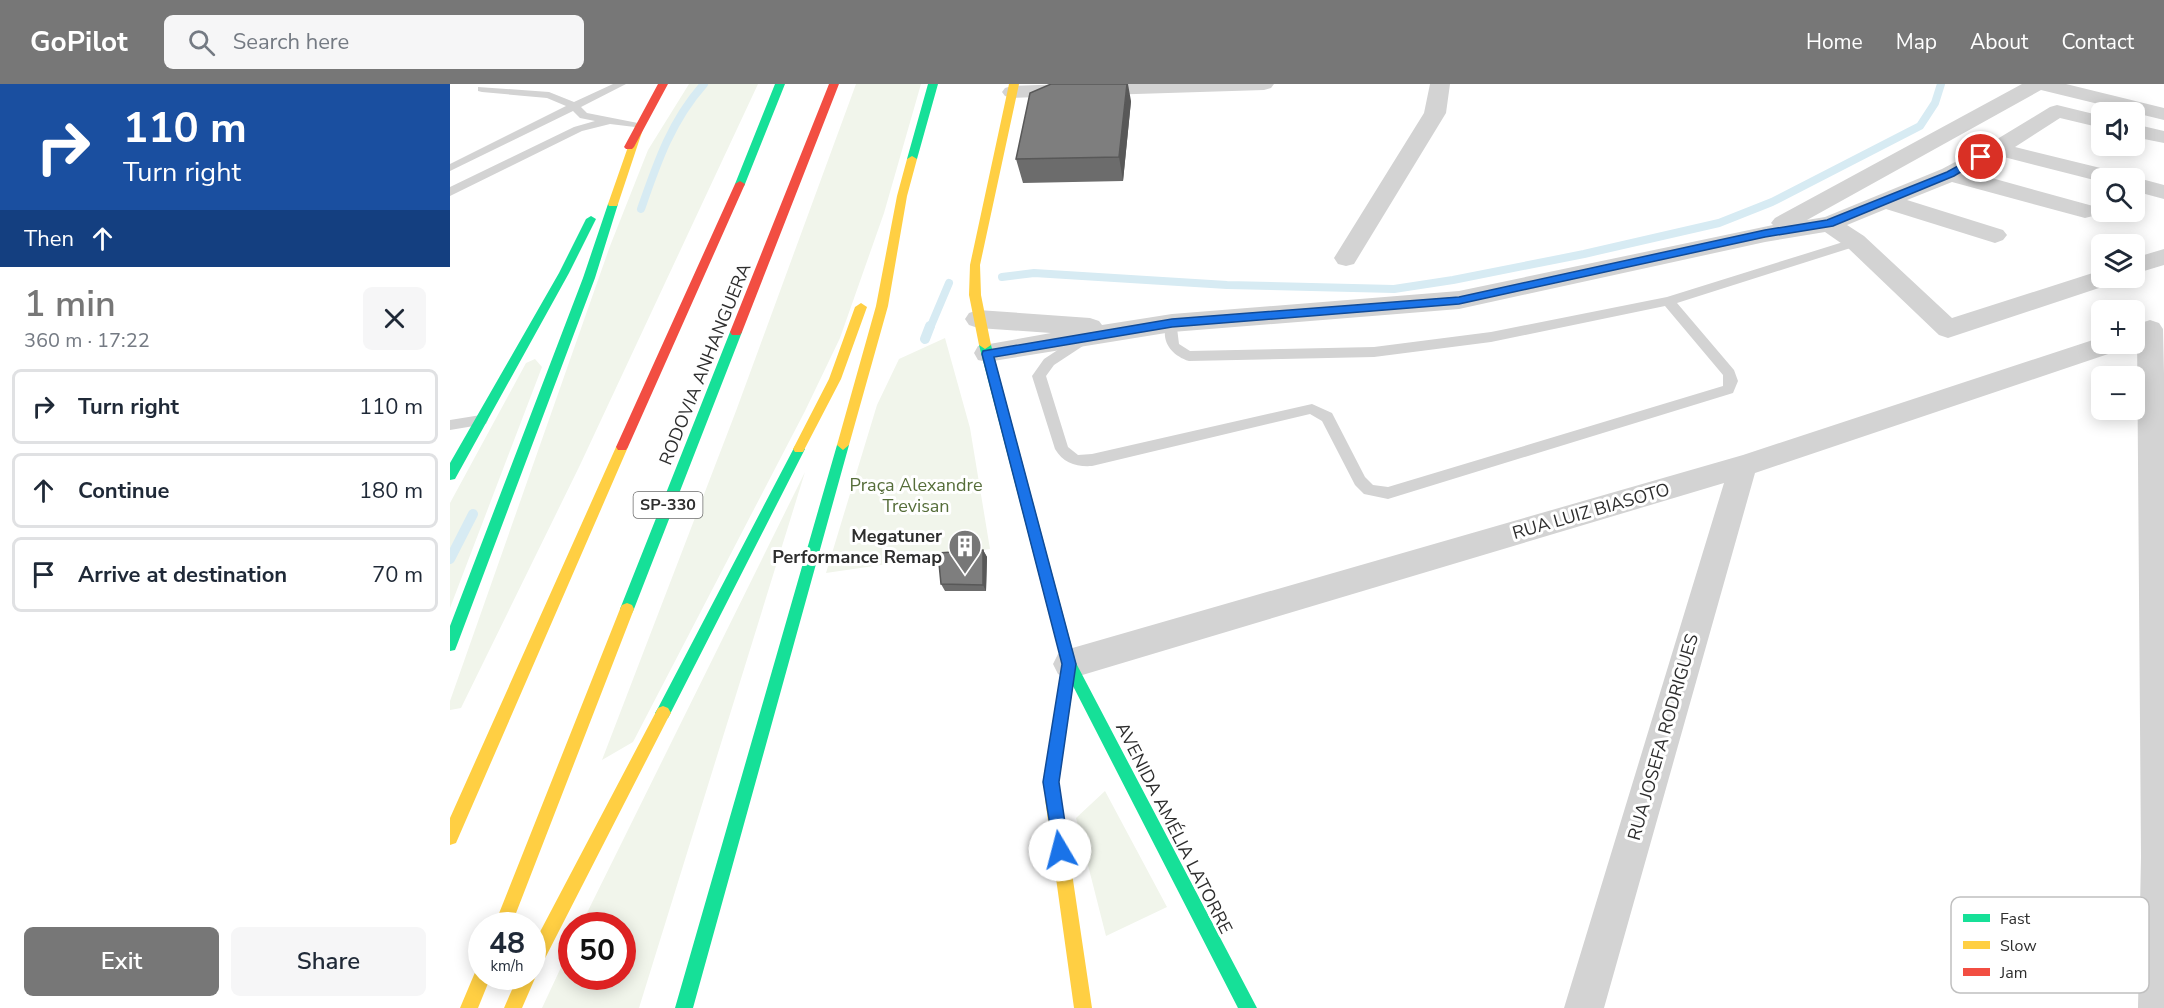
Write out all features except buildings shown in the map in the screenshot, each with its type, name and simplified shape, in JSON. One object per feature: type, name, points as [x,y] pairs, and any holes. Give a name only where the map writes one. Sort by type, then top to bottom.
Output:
[{"type":"main road","points":[[450,475],[564,273],[663,84]]},
{"type":"main road","name":"RODOVIA ANHANGUERA","points":[[450,837],[735,195],[780,84]]},
{"type":"main road","name":"RODOVIA ANHANGUERA","points":[[508,912],[834,84]]},
{"type":"main road","points":[[874,272],[902,196],[933,84]]},
{"type":"main road","points":[[1013,88],[975,265],[975,295],[978,319],[1069,664],[1051,782],[1083,1008]]},
{"type":"main road","points":[[450,645],[589,279],[639,126]]},
{"type":"main road","points":[[684,1008],[882,306],[902,196]]},
{"type":"main road","points":[[546,939],[835,380],[866,293]]},
{"type":"main road","name":"AVENIDA AMÉLIA LATORRE","points":[[1069,664],[1248,1008]]},
{"type":"main road","points":[[469,1008],[476,990]]},
{"type":"main road","points":[[513,1008],[521,990]]},
{"type":"street","points":[[1013,88],[1264,84]]},
{"type":"street","points":[[1346,258],[1435,113],[1440,84]]},
{"type":"street","points":[[2039,84],[2056,111],[2091,119]]},
{"type":"street","points":[[1765,234],[2039,84],[2164,114]]},
{"type":"street","points":[[987,354],[1172,323],[1459,300],[1765,234],[1829,224],[1950,174],[1997,149],[2056,111]]},
{"type":"street","points":[[2145,133],[2164,137]]},
{"type":"street","points":[[1997,149],[2091,172]]},
{"type":"street","points":[[1950,174],[2085,211]]},
{"type":"street","points":[[2145,187],[2164,192]]},
{"type":"street","points":[[1884,201],[1995,235]]},
{"type":"street","points":[[1829,224],[1856,242],[1948,329],[2091,282]]},
{"type":"street","points":[[2145,263],[2164,257]]},
{"type":"street","points":[[978,319],[1053,322],[1123,331]]},
{"type":"street","points":[[2149,329],[2162,860],[2158,1008]]},
{"type":"street","name":"RUA LUIZ BIASOTO","points":[[1069,664],[1743,466],[2091,350]]},
{"type":"street","name":"RUA JOSEFA RODRIGUES","points":[[1584,1008],[1743,466]]},
{"type":"lane","points":[[542,84],[549,94]]},
{"type":"lane","points":[[450,168],[621,84]]},
{"type":"lane","points":[[482,89],[549,94],[574,106],[584,116],[639,126]]},
{"type":"lane","points":[[450,192],[578,129],[612,120]]},
{"type":"lane","points":[[1172,323],[1170,340],[1173,347],[1190,356],[1374,352],[1491,337],[1668,302],[1856,242]]},
{"type":"lane","points":[[1089,336],[1049,362],[1039,376],[1062,449],[1070,458],[1080,462],[1092,460],[1312,409],[1327,417],[1360,482],[1368,490],[1388,493],[1728,389],[1731,381],[1729,373],[1668,302]]},
{"type":"lane","points":[[450,425],[481,420]]},
{"type":"green space","points":[[689,84],[758,84],[580,465],[461,708],[450,710],[450,701],[610,246],[648,150]]},
{"type":"green space","points":[[856,84],[921,84],[884,213],[840,338],[805,411],[633,742],[602,760],[736,411]]},
{"type":"green space","name":"Praça Alexandre Trevisan","points":[[945,338],[970,428],[990,549],[826,573],[877,405],[899,359]]},
{"type":"green space","points":[[535,359],[542,367],[450,608],[450,503],[526,363]]},
{"type":"green space","points":[[805,472],[639,1008],[542,1008],[558,974],[558,990],[636,990],[636,912],[587,912]]},
{"type":"green space","points":[[1105,791],[1167,907],[1106,936],[1076,818]]},
{"type":"waterway","points":[[641,209],[666,143],[682,113],[704,84]]},
{"type":"waterway","points":[[1002,277],[1034,273],[1227,285],[1394,289],[1453,280],[1584,254],[1719,223],[1772,202],[1920,126],[1935,103],[1941,84]]},
{"type":"waterway","points":[[930,328],[949,283]]},
{"type":"waterway","points":[[925,339],[930,326]]},
{"type":"waterway","points":[[450,559],[473,514]]},
{"type":"traffic: fast","points":[[740,184],[780,84]]},
{"type":"traffic: fast","points":[[912,159],[933,84]]},
{"type":"traffic: fast","points":[[450,645],[589,278],[613,204]]},
{"type":"traffic: fast","points":[[450,475],[564,273],[591,219]]},
{"type":"traffic: fast","points":[[627,609],[736,332]]},
{"type":"traffic: fast","points":[[985,345],[1069,664],[1051,782],[1053,799]]},
{"type":"traffic: fast","points":[[684,1008],[843,445]]},
{"type":"traffic: fast","points":[[663,713],[799,449]]},
{"type":"traffic: fast","points":[[1069,664],[1248,1008]]},
{"type":"traffic: slow","points":[[985,345],[975,295],[975,265],[1014,84]]},
{"type":"traffic: slow","points":[[613,204],[639,126]]},
{"type":"traffic: slow","points":[[843,445],[882,306],[902,196],[912,159]]},
{"type":"traffic: slow","points":[[799,449],[835,379],[861,307]]},
{"type":"traffic: slow","points":[[450,837],[622,447]]},
{"type":"traffic: slow","points":[[508,912],[627,609]]},
{"type":"traffic: slow","points":[[546,939],[663,713]]},
{"type":"traffic: slow","points":[[1053,799],[1083,1008]]},
{"type":"traffic: slow","points":[[469,1008],[476,990]]},
{"type":"traffic: slow","points":[[513,1008],[521,990]]},
{"type":"traffic: jam","points":[[629,147],[663,84]]},
{"type":"traffic: jam","points":[[736,332],[834,84]]},
{"type":"traffic: jam","points":[[622,447],[740,184]]},
{"type":"place","name":"Megatuner Performance Remap","points":[[965,575]]},
{"type":"route","points":[[1060,850],[1051,782],[1069,664],[987,354],[1172,323],[1459,300],[1765,234],[1829,224],[1950,174],[1981,157]]}]
